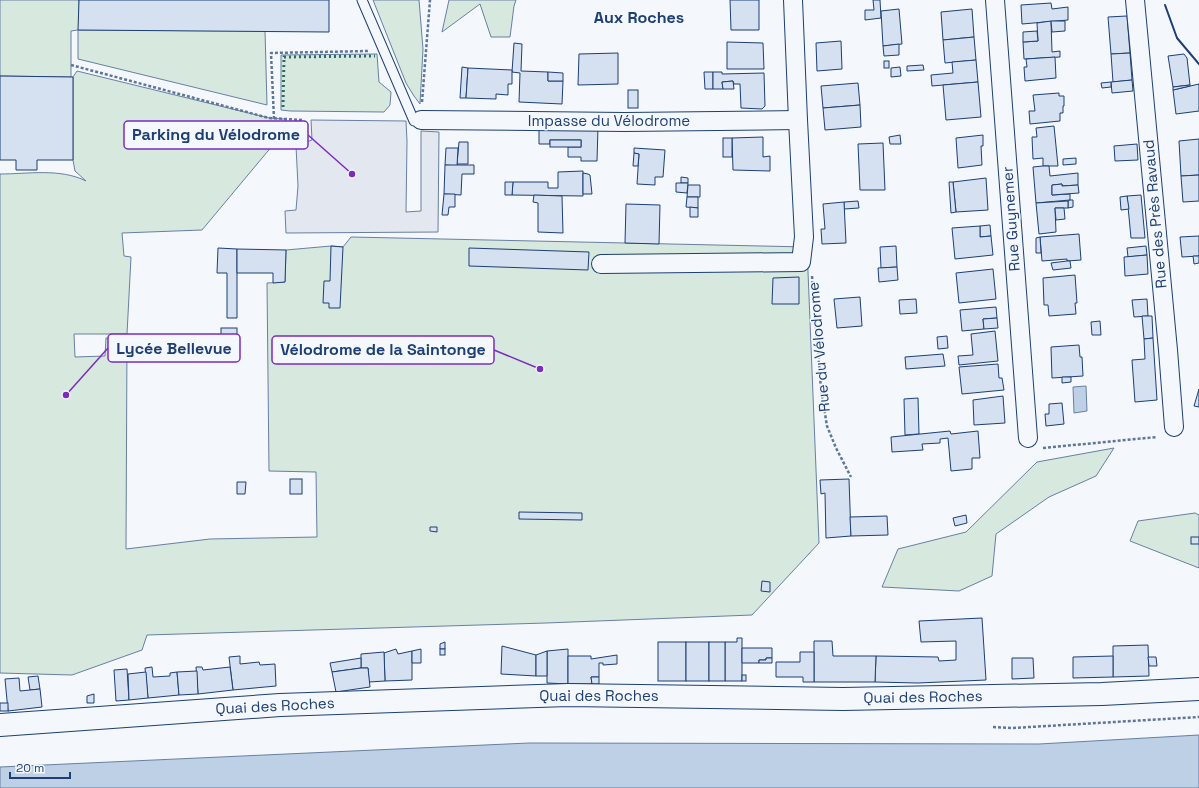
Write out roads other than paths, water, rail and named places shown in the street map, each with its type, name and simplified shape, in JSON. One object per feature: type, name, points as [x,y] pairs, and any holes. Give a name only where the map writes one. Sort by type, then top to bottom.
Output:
[{"type":"street","name":"Rue du Vélodrome","points":[[601,264],[801,262],[804,237],[793,0]]},
{"type":"street","name":"Rue Guynemer","points":[[995,0],[1028,438]]},
{"type":"street","name":"Rue des Près Ravaud","points":[[1135,0],[1168,342],[1174,427]]},
{"type":"street","name":"Impasse du Vélodrome","points":[[417,121],[625,122],[798,120]]},
{"type":"street","name":"Quai des Roches","points":[[0,725],[280,705],[568,694],[843,699],[1102,694],[1199,689]]},
{"type":"lane","points":[[362,0],[417,121]]},
{"type":"water","points":[[1086,386],[1087,411],[1074,413],[1073,387]]},
{"type":"water","points":[[1199,735],[1199,788],[0,788],[0,767],[529,743],[1039,744]]},
{"type":"place","name":"Parking du Vélodrome","points":[[352,174]]},
{"type":"place","name":"Vélodrome de la Saintonge","points":[[540,369]]},
{"type":"place","name":"Lycée Bellevue","points":[[66,395]]},
{"type":"district","name":"Aux Roches","points":[[639,17]]}]
